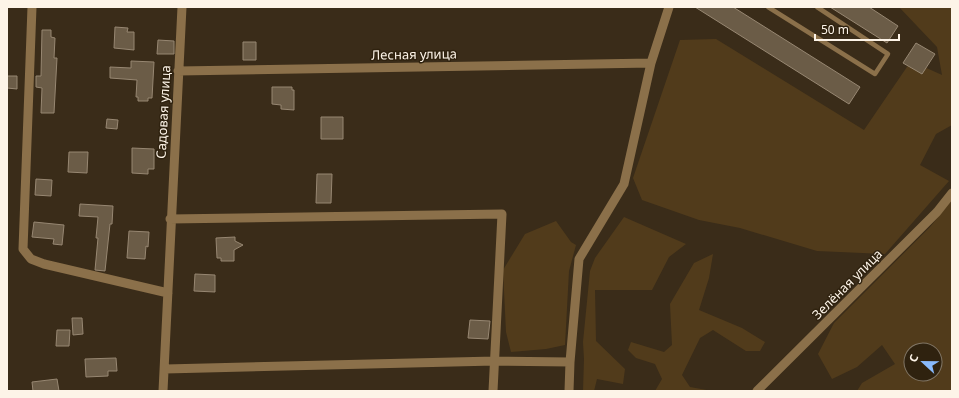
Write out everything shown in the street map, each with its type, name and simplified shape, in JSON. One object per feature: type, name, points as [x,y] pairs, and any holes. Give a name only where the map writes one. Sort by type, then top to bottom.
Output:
[{"type":"street","points":[[32,7],[23,248],[31,259],[44,264],[168,293],[163,391]]},
{"type":"street","name":"Садовая улица","points":[[168,293],[170,219],[182,7]]},
{"type":"street","points":[[569,391],[579,259],[624,184],[651,63],[669,7]]},
{"type":"street","name":"Лесная улица","points":[[178,71],[651,63]]},
{"type":"street","name":"Зелёная улица","points":[[757,391],[937,212],[952,193]]},
{"type":"street","points":[[170,219],[502,214],[493,391]]},
{"type":"street","points":[[165,369],[495,361],[570,362]]},
{"type":"lane","points":[[768,7],[875,74],[888,54],[817,7]]},
{"type":"shaded area","points":[[899,7],[952,7],[952,125],[936,134],[920,165],[949,181],[885,254],[817,251],[740,228],[699,220],[642,200],[633,178],[680,40],[716,39],[864,130],[911,61],[942,75],[937,47]]},
{"type":"shaded area","points":[[952,200],[952,391],[857,391],[862,383],[895,364],[882,345],[857,367],[832,379],[818,354],[834,323],[930,227]]},
{"type":"shaded area","points":[[624,217],[686,244],[669,257],[652,290],[595,290],[596,341],[625,369],[623,384],[597,379],[594,391],[583,391],[583,342],[590,271],[595,258]]},
{"type":"shaded area","points":[[556,221],[571,242],[576,245],[569,271],[565,345],[546,349],[511,352],[506,332],[503,270],[525,234]]},
{"type":"shaded area","points":[[713,254],[709,278],[699,310],[742,328],[765,342],[760,351],[746,351],[713,330],[700,338],[682,375],[690,387],[712,391],[655,391],[662,379],[655,364],[636,358],[628,350],[631,342],[664,352],[672,345],[670,304],[694,263]]},
{"type":"building","points":[[695,7],[733,7],[860,87],[849,104]]},
{"type":"building","points":[[830,7],[869,7],[898,26],[887,43]]},
{"type":"building","points":[[115,27],[128,28],[127,32],[134,32],[134,50],[114,48]]},
{"type":"building","points":[[42,30],[51,30],[51,37],[55,38],[54,58],[57,58],[54,113],[41,113],[42,88],[36,87],[36,76],[41,76]]},
{"type":"building","points":[[158,40],[174,41],[174,54],[157,54]]},
{"type":"building","points":[[243,42],[256,42],[256,60],[243,60]]},
{"type":"building","points":[[916,43],[935,54],[922,74],[903,63]]},
{"type":"building","points":[[131,61],[154,62],[152,98],[148,98],[148,101],[138,101],[138,97],[136,97],[137,80],[110,78],[110,67],[131,68]]},
{"type":"building","points":[[7,76],[17,76],[17,89],[7,88]]},
{"type":"building","points":[[272,87],[292,87],[292,90],[294,90],[294,110],[281,109],[281,105],[272,104]]},
{"type":"building","points":[[321,117],[343,117],[343,139],[321,139]]},
{"type":"building","points":[[107,119],[118,120],[117,129],[106,128]]},
{"type":"building","points":[[132,148],[154,149],[154,169],[148,169],[148,174],[132,173]]},
{"type":"building","points":[[69,152],[88,152],[87,173],[68,172]]},
{"type":"building","points":[[317,174],[332,174],[331,203],[316,203]]},
{"type":"building","points":[[36,179],[52,180],[51,196],[35,195]]},
{"type":"building","points":[[80,204],[113,206],[112,224],[110,224],[105,271],[95,270],[98,217],[79,216]]},
{"type":"building","points":[[34,222],[64,225],[62,245],[53,244],[54,239],[32,237]]},
{"type":"building","points":[[129,231],[149,232],[148,247],[146,246],[145,259],[127,258]]},
{"type":"building","points":[[235,237],[235,241],[243,245],[234,250],[234,261],[221,261],[221,258],[217,258],[216,238]]},
{"type":"building","points":[[195,274],[215,275],[215,292],[194,291]]},
{"type":"building","points":[[72,318],[82,318],[83,334],[73,335]]},
{"type":"building","points":[[470,320],[490,321],[488,339],[468,338]]},
{"type":"building","points":[[57,330],[70,330],[69,346],[56,346]]},
{"type":"building","points":[[116,358],[117,371],[108,371],[108,376],[86,377],[85,359]]},
{"type":"building","points":[[57,379],[59,391],[33,391],[32,382]]}]
